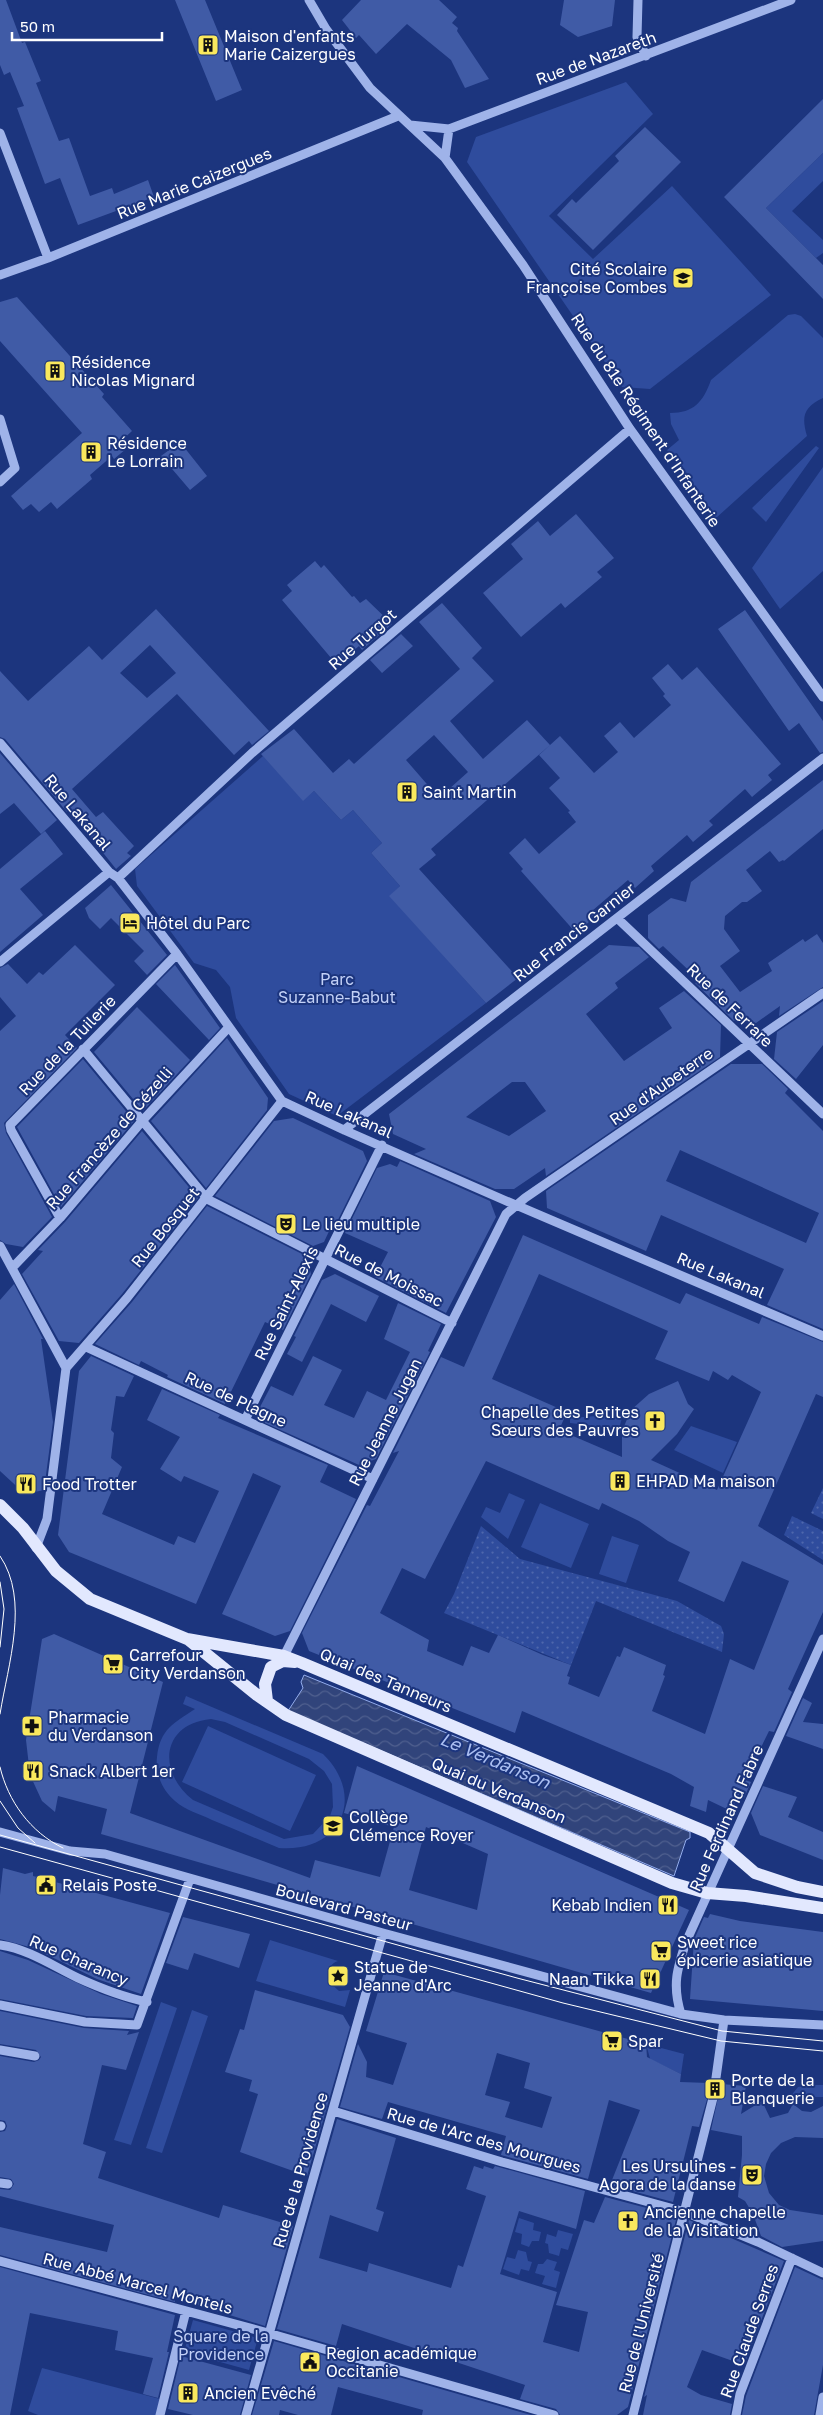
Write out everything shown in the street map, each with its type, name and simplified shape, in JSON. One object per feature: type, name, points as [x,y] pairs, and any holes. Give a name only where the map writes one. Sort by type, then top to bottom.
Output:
[{"type":"main road","name":"Quai des Tanneurs","points":[[0,1505],[23,1528],[36,1548],[56,1571],[90,1599],[187,1639],[284,1656],[302,1663],[681,1820],[709,1833],[728,1848]]},
{"type":"main road","name":"Quai du Verdanson","points":[[187,1639],[286,1715],[672,1883],[707,1893],[746,1896],[823,1908]]},
{"type":"main road","points":[[267,1702],[265,1684],[270,1667],[283,1661],[302,1663]]},
{"type":"main road","points":[[728,1848],[755,1873],[797,1887],[823,1892]]},
{"type":"street","name":"Rue du 81e Régiment d'Infanterie","points":[[310,0],[326,29],[370,88],[398,116],[446,158],[523,265],[630,429],[823,698]]},
{"type":"street","points":[[638,0],[636,37],[646,56]]},
{"type":"street","name":"Rue de Nazareth","points":[[410,125],[449,129],[791,0]]},
{"type":"street","name":"Rue Marie Caizergues","points":[[0,276],[398,116]]},
{"type":"street","points":[[446,158],[449,129]]},
{"type":"street","points":[[0,133],[48,258]]},
{"type":"street","points":[[0,419],[15,468],[0,482]]},
{"type":"street","name":"Rue Turgot","points":[[118,878],[252,753],[630,429]]},
{"type":"street","name":"Rue Lakanal","points":[[0,743],[109,872],[118,878],[177,954],[282,1101],[344,1130],[823,1336]]},
{"type":"street","name":"Rue Francis Garnier","points":[[344,1130],[823,758]]},
{"type":"street","points":[[0,962],[109,872]]},
{"type":"street","name":"Rue de Ferrare","points":[[617,918],[823,1114]]},
{"type":"street","name":"Rue de la Tuilerie","points":[[60,1218],[10,1125],[177,954]]},
{"type":"street","name":"Rue d'Aubeterre","points":[[517,1205],[748,1043],[823,993]]},
{"type":"street","name":"Rue Francèze de Cézelli","points":[[12,1268],[60,1218],[143,1120],[229,1027]]},
{"type":"street","points":[[83,1049],[207,1199]]},
{"type":"street","name":"Rue Bosquet","points":[[66,1368],[86,1347],[207,1199],[282,1101]]},
{"type":"street","name":"Rue Saint-Alexis","points":[[245,1420],[382,1145]]},
{"type":"street","name":"Rue de Moissac","points":[[207,1199],[324,1260],[452,1323]]},
{"type":"street","name":"Rue Jeanne Jugan","points":[[284,1656],[506,1214],[517,1205]]},
{"type":"street","points":[[0,1246],[66,1368],[47,1518],[36,1548]]},
{"type":"street","name":"Rue de Plagne","points":[[86,1347],[373,1479]]},
{"type":"street","name":"Rue Ferdinand Fabre","points":[[680,2014],[675,1996],[676,1972],[707,1893],[738,1830],[800,1685],[823,1639]]},
{"type":"street","name":"Boulevard Pasteur","points":[[0,1832],[70,1851],[105,1854],[383,1933],[680,2014],[724,2020],[823,2025]]},
{"type":"street","points":[[0,2005],[85,2022],[137,2025],[147,2002],[190,1879]]},
{"type":"street","name":"Rue de la Providence","points":[[246,2415],[383,1933]]},
{"type":"street","name":"Rue Charancy","points":[[0,1945],[34,1956],[126,1997],[147,2002]]},
{"type":"street","name":"Rue de l'Université","points":[[633,2415],[685,2212],[714,2089],[724,2020]]},
{"type":"street","points":[[0,2050],[35,2056]]},
{"type":"street","name":"Rue de l'Arc des Mourgues","points":[[333,2111],[502,2162],[685,2212],[823,2273]]},
{"type":"street","name":"Rue Claude Serres","points":[[736,2415],[740,2394],[792,2258]]},
{"type":"street","name":"Rue Abbé Marcel Montels","points":[[0,2261],[268,2333],[554,2415]]},
{"type":"street","points":[[160,2415],[186,2311]]},
{"type":"street","points":[[820,2415],[823,2397]]},
{"type":"green space","points":[[626,82],[653,114],[549,216],[593,259],[672,186],[771,295],[650,389],[622,387],[467,162],[476,137]]},
{"type":"green space","points":[[823,153],[823,181],[792,211],[823,240],[823,253],[816,258],[766,208]]},
{"type":"green space","points":[[795,314],[801,316],[823,338],[823,398],[812,405],[806,413],[804,423],[807,436],[716,518],[667,450],[679,440],[671,424],[670,413],[685,411],[696,405],[705,394],[711,380],[788,315]]},
{"type":"green space","points":[[816,446],[819,448],[766,522],[752,508]]},
{"type":"green space","points":[[823,467],[823,571],[780,609],[752,568]]},
{"type":"green space","name":"Parc Suzanne-Babut","points":[[263,756],[303,800],[314,791],[341,820],[353,810],[382,843],[371,853],[400,886],[390,896],[486,1003],[337,1116],[289,1094],[236,1018],[230,987],[216,970],[194,963],[137,886],[135,869]]},
{"type":"green space","points":[[623,1414],[619,1429],[570,1423],[570,1418]]},
{"type":"green space","points":[[691,1426],[737,1442],[723,1473],[674,1450]]},
{"type":"green space","points":[[823,1488],[823,1519],[811,1513]]},
{"type":"green space","points":[[509,1493],[525,1500],[508,1539],[481,1517],[486,1507],[500,1513]]},
{"type":"green space","points":[[540,1503],[589,1524],[571,1568],[521,1547]]},
{"type":"green space","points":[[792,1516],[823,1531],[823,1560],[784,1535]]},
{"type":"green space","points":[[481,1526],[520,1559],[677,1601],[721,1626],[724,1634],[722,1652],[596,1601],[571,1665],[444,1613],[454,1594]]},
{"type":"green space","points":[[612,1536],[639,1545],[626,1583],[599,1574]]},
{"type":"green space","points":[[186,1696],[323,1754],[336,1771],[343,1788],[344,1804],[340,1819],[331,1832],[318,1841],[300,1847],[279,1848],[193,1812],[170,1797],[158,1775],[157,1757],[161,1740],[165,1733],[175,1723],[195,1709],[183,1704]],"holes":[[[211,1719],[225,1722],[309,1759],[324,1771],[332,1784],[333,1807],[330,1816],[313,1834],[284,1839],[193,1800],[181,1789],[170,1763],[170,1751],[174,1739],[182,1730],[194,1723]]]},
{"type":"green space","points":[[208,1726],[316,1775],[290,1831],[182,1782]]},
{"type":"green space","points":[[270,1940],[338,1961],[332,1964],[329,1969],[328,1981],[339,1991],[350,1990],[345,2007],[256,1981]]},
{"type":"green space","points":[[161,2002],[177,2008],[131,2145],[114,2140]]},
{"type":"green space","points":[[192,2010],[208,2016],[162,2153],[146,2148]]},
{"type":"green space","points":[[646,2044],[684,2054],[681,2074],[656,2062],[651,2062]]},
{"type":"green space","points":[[823,2085],[823,2097],[790,2097],[798,2087]]},
{"type":"green space","points":[[519,2218],[534,2223],[533,2230],[541,2232],[539,2241],[532,2241],[529,2247],[521,2244],[522,2234],[515,2232]]},
{"type":"green space","points":[[558,2230],[573,2234],[568,2250],[561,2248],[559,2256],[549,2253],[548,2244],[545,2243],[547,2234],[556,2237]]},
{"type":"green space","points":[[518,2250],[526,2252],[528,2261],[532,2262],[529,2271],[521,2269],[519,2275],[503,2269],[507,2257],[515,2259]]},
{"type":"green space","points":[[547,2259],[557,2262],[554,2270],[560,2272],[556,2288],[542,2284],[545,2276],[535,2273],[538,2264],[543,2264]]},
{"type":"green space","name":"Square de la Providence","points":[[193,2320],[258,2338],[249,2370],[184,2352]]},
{"type":"green space","points":[[42,2368],[160,2399],[156,2415],[38,2415],[28,2411]]},
{"type":"water","name":"Le Verdanson","points":[[304,1675],[690,1832],[690,1838],[686,1840],[674,1876],[288,1711],[303,1688],[301,1682]]},
{"type":"building","points":[[0,0],[6,0],[22,43],[25,42],[41,81],[36,83],[59,141],[69,138],[90,196],[112,188],[114,194],[148,180],[154,197],[78,225],[60,178],[45,184],[17,108],[24,106],[10,72],[4,75],[0,65]]},
{"type":"building","name":"Maison d'enfants Marie Caizergues","points":[[175,0],[205,0],[242,90],[216,101]]},
{"type":"building","points":[[361,0],[439,0],[457,17],[452,23],[458,28],[457,31],[489,79],[465,88],[451,60],[407,24],[376,54],[359,35],[356,38],[342,20]]},
{"type":"building","points":[[564,0],[615,0],[612,26],[578,37],[560,25]]},
{"type":"building","points":[[823,99],[823,153],[766,208],[823,265],[823,299],[724,197]]},
{"type":"building","points":[[645,127],[681,162],[593,250],[557,215],[572,199],[576,203],[619,161],[615,156]]},
{"type":"building","points":[[17,297],[104,394],[102,397],[132,431],[120,442],[126,449],[114,459],[112,456],[90,475],[92,479],[57,509],[51,502],[39,512],[31,504],[23,510],[11,496],[82,433],[0,341],[0,302]]},
{"type":"building","points":[[180,442],[207,476],[190,490],[161,456]]},
{"type":"building","points":[[576,514],[614,558],[597,572],[602,577],[565,608],[561,603],[521,637],[483,593],[523,559],[511,544],[538,521],[550,536]]},
{"type":"building","points":[[315,561],[321,568],[324,565],[352,597],[354,596],[360,603],[366,599],[392,624],[362,650],[359,646],[337,665],[282,600],[292,591],[287,585]]},
{"type":"building","points":[[442,603],[482,648],[472,658],[494,681],[450,721],[483,759],[527,720],[550,745],[431,849],[436,855],[419,869],[518,978],[486,1003],[389,896],[400,886],[371,853],[382,843],[353,810],[341,820],[314,791],[303,801],[261,754],[294,729],[333,773],[349,759],[354,764],[460,669],[419,622]],"holes":[[[434,735],[468,772],[439,798],[406,760]]]},
{"type":"building","points":[[156,609],[269,731],[252,745],[249,741],[234,755],[177,694],[72,789],[96,817],[103,812],[134,846],[127,853],[131,856],[116,869],[69,810],[67,812],[5,739],[0,737],[0,671],[28,701],[89,646],[102,660]],"holes":[[[150,645],[176,673],[147,698],[120,673]]]},
{"type":"building","points":[[745,610],[823,721],[823,752],[820,753],[799,723],[789,731],[718,629]]},
{"type":"building","points":[[401,634],[413,646],[382,673],[370,660]]},
{"type":"building","points":[[668,664],[682,680],[697,667],[781,764],[768,775],[772,780],[752,797],[745,789],[709,821],[713,825],[693,842],[687,835],[651,866],[654,871],[635,888],[628,880],[592,911],[596,916],[576,933],[521,871],[523,869],[509,853],[525,838],[539,854],[576,822],[568,812],[570,811],[549,788],[560,778],[539,755],[560,736],[594,773],[618,752],[604,736],[620,722],[634,738],[671,705],[652,678]]},
{"type":"building","points":[[0,753],[57,820],[41,834],[14,803],[0,814]]},
{"type":"building","points":[[823,780],[823,829],[784,861],[779,862],[770,851],[746,870],[762,891],[747,902],[742,902],[725,916],[724,929],[740,951],[720,966],[740,992],[772,971],[768,963],[803,939],[805,942],[817,934],[823,943],[823,987],[779,1016],[780,1006],[756,1023],[734,1021],[695,983],[699,980],[663,946],[659,949],[648,938],[648,915],[671,898],[686,902],[691,882]]},
{"type":"building","points":[[45,831],[63,854],[20,889],[43,915],[0,952],[0,869]]},
{"type":"building","name":"Hôtel du Parc","points":[[111,885],[167,955],[147,975],[134,961],[144,951],[111,918],[100,929],[89,918],[85,908]]},
{"type":"building","points":[[75,945],[115,985],[65,1035],[77,1048],[4,1123],[6,1133],[52,1217],[23,1247],[6,1244],[0,1240],[0,1031],[16,1016],[0,997],[0,968],[8,964],[27,984],[39,972],[43,975]]},
{"type":"building","points":[[609,945],[639,947],[649,957],[615,983],[618,988],[586,1014],[624,1061],[672,1028],[659,1008],[684,991],[721,1025],[720,1057],[546,1176],[545,1168],[514,1189],[495,1189],[414,1154],[426,1149],[393,1134],[389,1114]],"holes":[[[512,1082],[525,1082],[546,1111],[509,1136],[466,1117]]]},
{"type":"building","points":[[175,965],[220,1028],[209,1040],[156,984]]},
{"type":"building","points":[[823,1001],[823,1045],[796,1079],[774,1059],[777,1032]]},
{"type":"building","points":[[137,1007],[190,1060],[143,1111],[94,1052]]},
{"type":"building","points":[[227,1038],[268,1098],[267,1110],[206,1188],[151,1121]]},
{"type":"building","points":[[83,1059],[134,1121],[61,1207],[17,1127]]},
{"type":"building","points":[[731,1064],[762,1064],[788,1089],[785,1093],[823,1131],[823,1329],[767,1305],[784,1269],[661,1215],[646,1251],[547,1208],[546,1191]],"holes":[[[680,1150],[819,1213],[806,1243],[666,1181]]]},
{"type":"building","points":[[293,1118],[363,1151],[367,1161],[334,1228],[331,1227],[324,1242],[313,1246],[215,1196],[274,1121]]},
{"type":"building","points":[[142,1131],[198,1198],[122,1294],[79,1343],[59,1341],[22,1274],[43,1251],[38,1250],[65,1222]]},
{"type":"building","points":[[400,1161],[490,1201],[496,1217],[446,1313],[375,1277],[388,1252],[345,1233],[377,1168],[390,1164],[397,1167]]},
{"type":"building","points":[[207,1206],[306,1256],[311,1274],[283,1330],[265,1322],[225,1404],[167,1377],[168,1375],[141,1361],[139,1365],[95,1344],[132,1302]]},
{"type":"building","points":[[523,1235],[680,1304],[686,1293],[759,1324],[762,1317],[823,1342],[823,1397],[816,1394],[758,1526],[823,1565],[823,1612],[788,1689],[792,1692],[774,1732],[769,1731],[745,1780],[751,1782],[744,1798],[741,1790],[731,1811],[708,1800],[706,1812],[690,1806],[694,1787],[671,1774],[522,1711],[515,1733],[309,1651],[302,1633],[367,1505],[370,1506],[399,1451],[393,1453],[441,1357],[464,1367]],"holes":[[[539,1274],[668,1331],[655,1359],[709,1381],[713,1371],[728,1380],[732,1375],[761,1392],[717,1490],[651,1460],[677,1434],[694,1409],[688,1404],[678,1381],[649,1394],[631,1410],[622,1431],[622,1457],[559,1430],[567,1412],[492,1379]],[[486,1461],[599,1510],[602,1503],[639,1521],[668,1541],[690,1552],[678,1581],[724,1602],[742,1561],[789,1581],[754,1670],[730,1659],[705,1734],[652,1711],[665,1676],[663,1675],[666,1665],[624,1647],[620,1657],[617,1656],[599,1697],[568,1684],[570,1677],[567,1676],[571,1665],[498,1635],[489,1653],[471,1646],[463,1666],[427,1651],[429,1640],[380,1613],[402,1568],[425,1579]]]},
{"type":"building","points":[[335,1274],[379,1296],[366,1322],[331,1304],[302,1362],[287,1354],[322,1280]]},
{"type":"building","points":[[14,1284],[43,1339],[41,1339],[53,1422],[44,1490],[25,1494],[0,1471],[0,1300]]},
{"type":"building","points":[[398,1303],[441,1324],[428,1351],[430,1352],[376,1459],[359,1465],[265,1423],[260,1407],[271,1386],[293,1396],[313,1356],[342,1370],[324,1405],[354,1418],[367,1391],[386,1400],[410,1352],[384,1339]]},
{"type":"building","points":[[91,1356],[134,1376],[124,1397],[116,1396],[111,1430],[114,1433],[111,1458],[122,1467],[102,1514],[174,1545],[178,1536],[195,1543],[219,1491],[184,1476],[181,1482],[160,1469],[180,1437],[147,1420],[162,1389],[220,1415],[218,1418],[328,1465],[320,1482],[356,1499],[290,1631],[275,1636],[222,1614],[281,1486],[253,1473],[196,1604],[69,1552],[58,1535],[79,1371]]},
{"type":"building","points":[[54,1634],[163,1682],[130,1813],[310,1878],[315,1860],[380,1877],[394,1827],[344,1813],[357,1766],[689,1910],[651,1993],[101,1834],[107,1809],[58,1796],[55,1812],[42,1801],[30,1775],[26,1740],[42,1639]],"holes":[[[426,1827],[488,1854],[477,1910],[409,1890]]]},
{"type":"building","points":[[803,1698],[812,1703],[803,1722],[823,1724],[823,1749],[786,1736]]},
{"type":"building","points":[[763,1786],[797,1797],[788,1817],[823,1832],[823,1860],[760,1835],[751,1813]]},
{"type":"building","points":[[3,1868],[25,1874],[33,1872],[33,1876],[170,1913],[141,1994],[97,1979],[33,1948],[0,1939],[0,1895]]},
{"type":"building","points":[[710,1914],[740,1921],[823,1932],[823,2011],[690,1999],[694,1940],[704,1917],[708,1918]]},
{"type":"building","points":[[183,1917],[250,1934],[239,1968],[194,1953],[188,1970],[166,1963]]},
{"type":"building","points":[[0,1951],[28,1960],[101,1994],[137,2006],[133,2018],[86,2016],[0,1999]]},
{"type":"building","points":[[384,1972],[646,2044],[647,2057],[681,2074],[680,2082],[709,2083],[710,2089],[699,2127],[692,2126],[673,2202],[610,2185],[640,2110],[609,2100],[588,2179],[501,2155],[506,2136],[388,2102],[382,2119],[340,2107],[358,2044],[367,2062],[366,2077],[393,2085],[407,2043],[366,2031]],"holes":[[[497,2053],[530,2063],[524,2088],[552,2097],[542,2128],[505,2117],[510,2102],[485,2095]]]},
{"type":"building","points":[[255,1990],[343,2015],[350,2027],[307,2176],[240,2152],[258,2094],[249,2091],[252,2080],[225,2072],[240,2029],[244,2030]]},
{"type":"building","points":[[0,2011],[84,2028],[129,2031],[127,2035],[139,2032],[126,2070],[102,2065],[83,2144],[106,2152],[98,2178],[219,2218],[223,2205],[293,2226],[265,2326],[175,2298],[175,2302],[0,2255],[0,2227],[107,2252],[114,2225],[0,2196],[0,2189],[10,2190],[14,2184],[11,2179],[0,2177],[0,2132],[5,2131],[7,2126],[5,2121],[0,2120],[0,2056],[34,2062],[41,2057],[36,2050],[0,2044]]},
{"type":"building","name":"Les Ursulines - Agora de la danse","points":[[721,2084],[746,2086],[741,2114],[762,2101],[770,2118],[788,2113],[793,2104],[802,2111],[811,2112],[823,2106],[823,2138],[795,2137],[781,2143],[771,2153],[766,2164],[764,2176],[769,2193],[779,2205],[790,2210],[823,2215],[823,2241],[782,2247],[761,2236],[753,2214],[745,2201],[738,2197],[742,2136],[711,2130]]},
{"type":"building","points":[[337,2119],[396,2138],[376,2209],[384,2212],[378,2232],[330,2215],[319,2258],[367,2272],[369,2263],[451,2288],[458,2265],[463,2267],[486,2196],[466,2189],[474,2166],[483,2169],[484,2166],[493,2169],[495,2166],[585,2191],[576,2229],[519,2211],[500,2274],[557,2292],[543,2342],[579,2352],[588,2312],[556,2305],[584,2220],[594,2223],[605,2197],[677,2216],[628,2407],[617,2415],[560,2415],[556,2409],[520,2399],[525,2385],[342,2324],[336,2346],[277,2329]]},
{"type":"building","points":[[689,2220],[784,2261],[744,2365],[702,2350],[687,2387],[701,2395],[732,2404],[730,2415],[643,2415],[647,2395],[644,2397]]},
{"type":"building","points":[[0,2267],[175,2315],[167,2352],[169,2352],[158,2398],[143,2394],[153,2358],[115,2350],[118,2331],[30,2313],[10,2415],[0,2415]]},
{"type":"building","points":[[795,2267],[823,2280],[823,2365],[814,2415],[742,2415],[746,2396]]},
{"type":"building","name":"Region académique Occitanie","points":[[274,2341],[531,2415],[422,2415],[423,2410],[338,2387],[331,2415],[298,2415],[280,2410],[279,2415],[252,2415]]},
{"type":"building","points":[[181,2356],[251,2375],[240,2415],[193,2415],[168,2409]]},
{"type":"tram line","points":[[0,1556],[9,1573],[14,1592],[15,1612],[11,1654],[0,1714]]},
{"type":"tram line","points":[[0,1582],[4,1609],[0,1647]]},
{"type":"tram line","points":[[0,1767],[9,1792],[22,1814],[40,1833],[63,1848]]},
{"type":"tram line","points":[[0,1801],[18,1828],[35,1843]]},
{"type":"tram line","points":[[0,1835],[517,1978],[722,2031],[823,2041]]},
{"type":"tram line","points":[[0,1847],[563,2003],[721,2041],[823,2051]]},
{"type":"place","name":"Maison d'enfants Marie Caizergues","points":[[208,45]]},
{"type":"place","name":"Cité Scolaire Françoise Combes","points":[[683,278]]},
{"type":"place","name":"Résidence Nicolas Mignard","points":[[55,371]]},
{"type":"place","name":"Résidence Le Lorrain","points":[[91,452]]},
{"type":"place","name":"Saint Martin","points":[[407,792]]},
{"type":"place","name":"Hôtel du Parc","points":[[130,923]]},
{"type":"place","name":"Le lieu multiple","points":[[286,1224]]},
{"type":"place","name":"Chapelle des Petites Sœurs des Pauvres","points":[[655,1421]]},
{"type":"place","name":"EHPAD Ma maison","points":[[620,1481]]},
{"type":"place","name":"Food Trotter","points":[[26,1484]]},
{"type":"place","name":"Carrefour City Verdanson","points":[[113,1664]]},
{"type":"place","name":"Pharmacie du Verdanson","points":[[32,1726]]},
{"type":"place","name":"Snack Albert 1er","points":[[33,1771]]},
{"type":"place","name":"Collège Clémence Royer","points":[[333,1826]]},
{"type":"place","name":"Relais Poste","points":[[46,1885]]},
{"type":"place","name":"Kebab Indien","points":[[668,1905]]},
{"type":"place","name":"Sweet rice épicerie asiatique","points":[[661,1951]]},
{"type":"place","name":"Statue de Jeanne d'Arc","points":[[338,1976]]},
{"type":"place","name":"Naan Tikka","points":[[650,1979]]},
{"type":"place","name":"Spar","points":[[612,2041]]},
{"type":"place","name":"Porte de la Blanquerie","points":[[715,2089]]},
{"type":"place","name":"Les Ursulines - Agora de la danse","points":[[752,2175]]},
{"type":"place","name":"Ancienne chapelle de la Visitation","points":[[628,2221]]},
{"type":"place","name":"Region académique Occitanie","points":[[310,2362]]},
{"type":"place","name":"Ancien Evêché","points":[[188,2393]]}]
